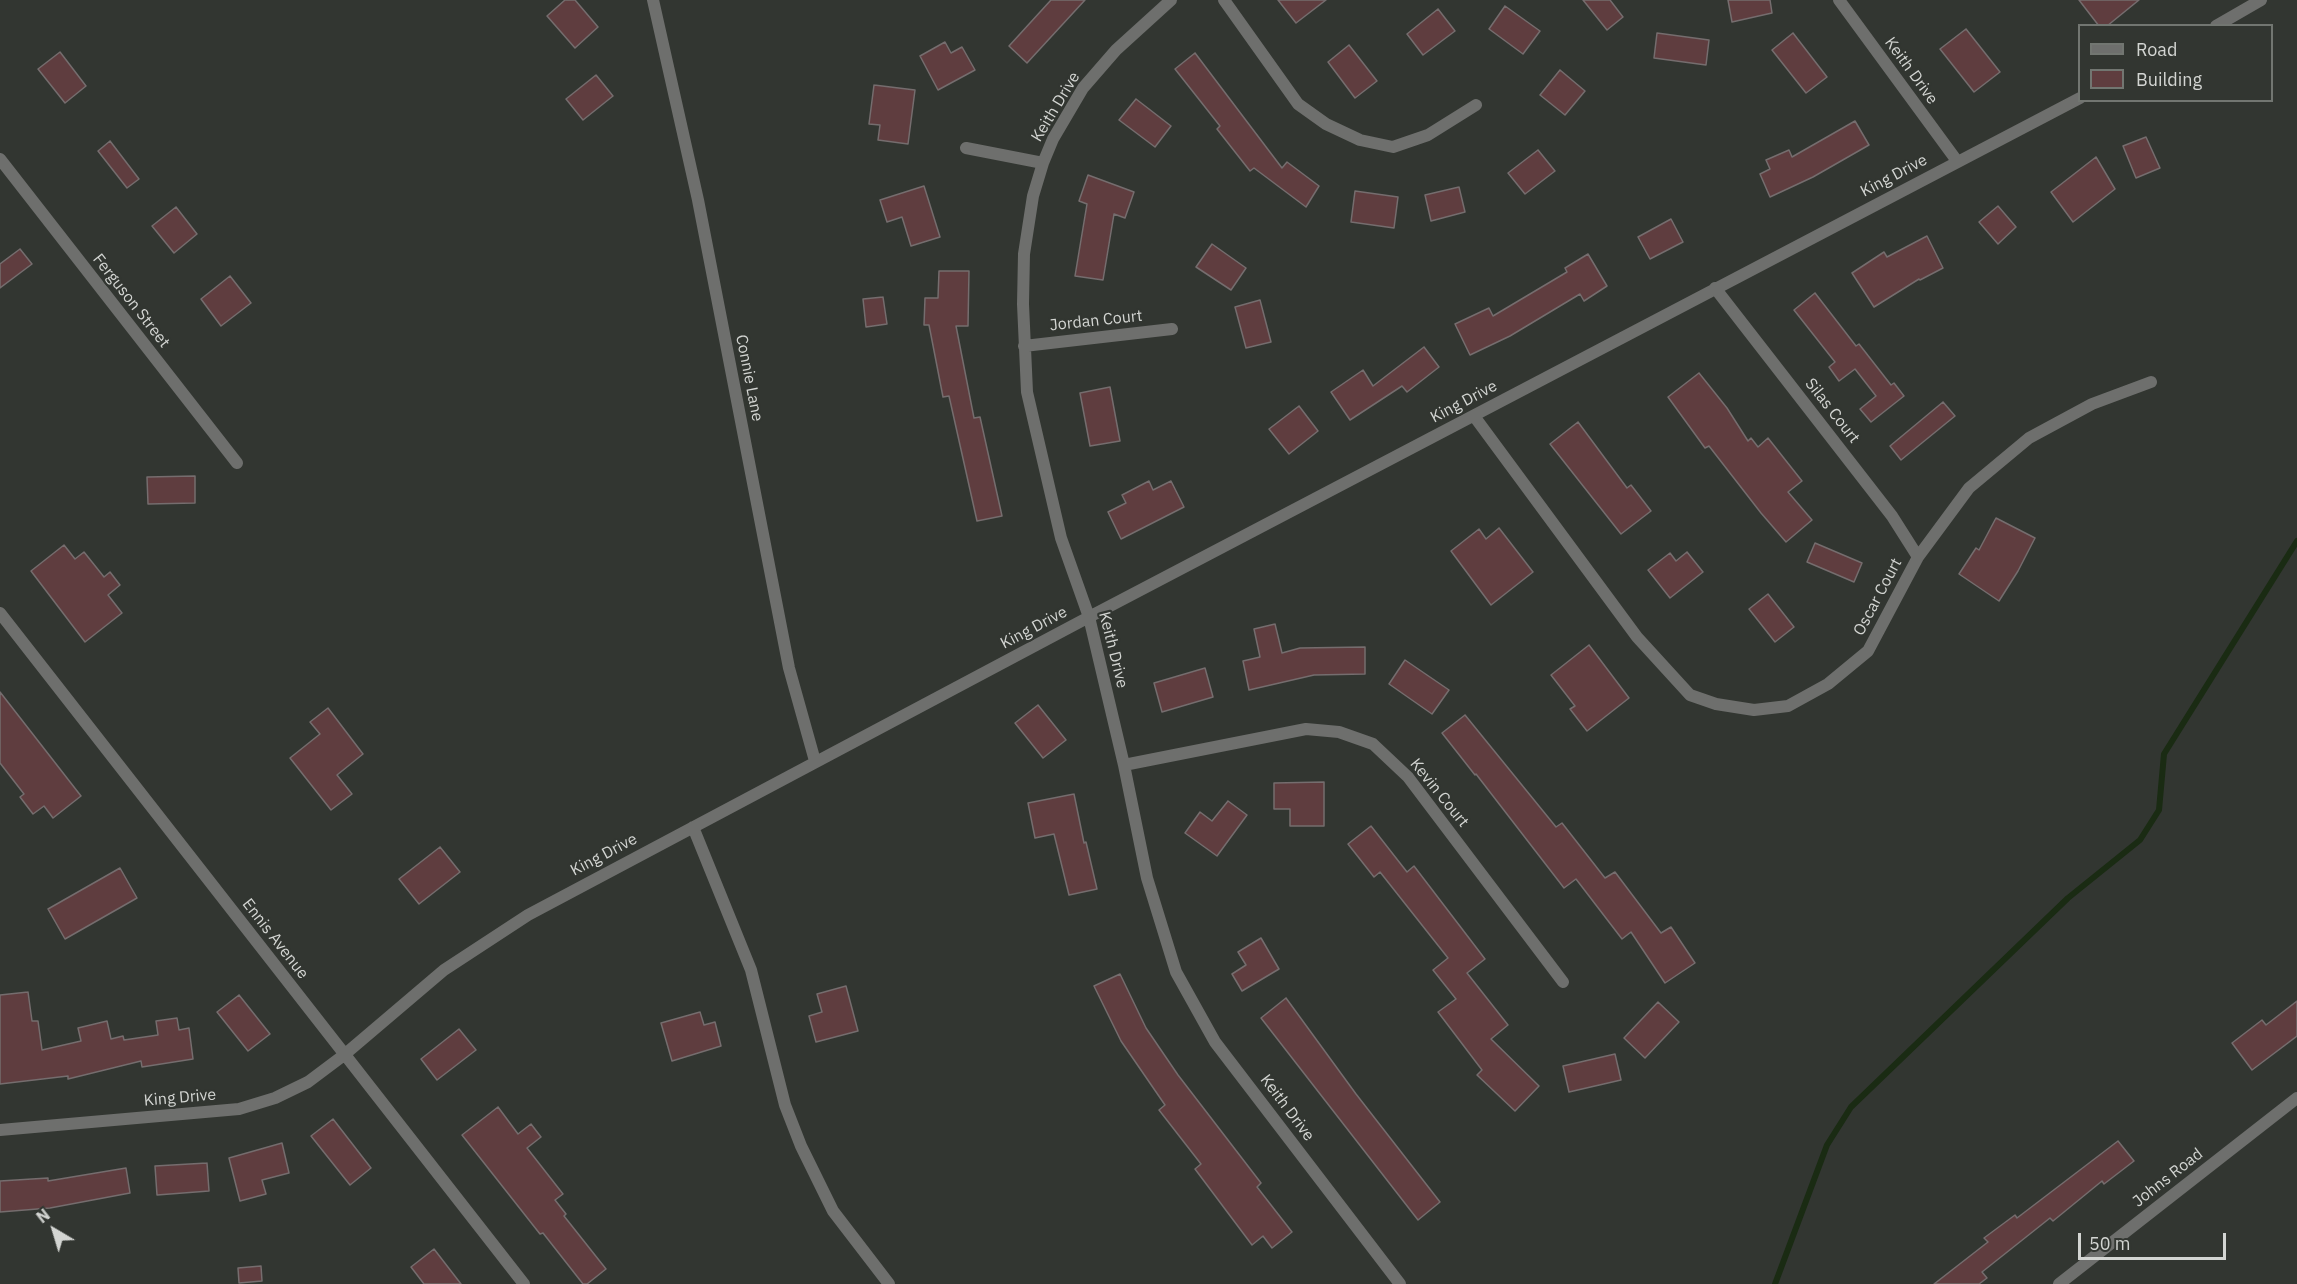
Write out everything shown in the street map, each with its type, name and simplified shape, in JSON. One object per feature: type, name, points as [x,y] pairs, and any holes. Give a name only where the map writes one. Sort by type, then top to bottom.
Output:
[{"type":"street","name":"Connie Lane","points":[[653,0],[698,200],[789,668],[815,761]]},
{"type":"street","name":"Keith Drive","points":[[1171,0],[1116,50],[1083,88],[1053,139],[1043,163],[1033,196],[1024,254],[1024,346],[1027,392],[1061,538],[1089,617],[1124,765],[1147,878],[1176,972],[1215,1042],[1400,1284]]},
{"type":"street","points":[[1224,0],[1298,104],[1326,124],[1360,140],[1393,147],[1428,135],[1476,105]]},
{"type":"street","name":"Keith Drive","points":[[1839,0],[1958,161]]},
{"type":"street","points":[[2220,24],[2262,0]]},
{"type":"street","name":"King Drive","points":[[0,1130],[239,1109],[275,1098],[308,1082],[444,970],[528,915],[815,761],[2078,99]]},
{"type":"street","points":[[966,148],[1043,163]]},
{"type":"street","name":"Ferguson Street","points":[[0,159],[237,463]]},
{"type":"street","name":"Silas Court","points":[[1715,288],[1892,516],[1918,557]]},
{"type":"street","name":"Jordan Court","points":[[1024,346],[1172,329]]},
{"type":"street","name":"Oscar Court","points":[[1474,416],[1637,637],[1690,695],[1707,701],[1754,710],[1788,706],[1828,684],[1868,651],[1918,557],[1969,488],[2029,438],[2092,404],[2151,382]]},
{"type":"street","name":"Ennis Avenue","points":[[0,613],[524,1284]]},
{"type":"street","name":"Kevin Court","points":[[1124,765],[1306,729],[1339,732],[1373,744],[1408,777],[1563,982]]},
{"type":"street","points":[[693,827],[752,970],[785,1105],[801,1146],[833,1211],[889,1284]]},
{"type":"street","name":"Johns Road","points":[[2059,1284],[2297,1098]]},
{"type":"building","points":[[565,0],[575,0],[598,27],[575,48],[547,16]]},
{"type":"building","points":[[1051,0],[1085,0],[1027,63],[1009,46]]},
{"type":"building","points":[[1278,0],[1326,0],[1296,23]]},
{"type":"building","points":[[1583,0],[1610,0],[1623,17],[1607,30]]},
{"type":"building","points":[[1728,0],[1770,0],[1772,13],[1732,22]]},
{"type":"building","points":[[2079,0],[2139,0],[2109,24],[2097,24]]},
{"type":"building","points":[[1505,6],[1540,31],[1523,54],[1489,29]]},
{"type":"building","points":[[1438,9],[1455,31],[1423,55],[1407,34]]},
{"type":"building","points":[[1966,29],[2000,72],[1974,92],[1940,49]]},
{"type":"building","points":[[1657,33],[1709,40],[1706,65],[1654,58]]},
{"type":"building","points":[[1793,33],[1827,77],[1806,93],[1772,50]]},
{"type":"building","points":[[945,42],[951,53],[962,47],[975,70],[938,90],[920,56]]},
{"type":"building","points":[[1349,45],[1377,81],[1355,98],[1328,62]]},
{"type":"building","points":[[60,52],[86,86],[65,103],[38,69]]},
{"type":"building","points":[[1195,53],[1282,168],[1287,162],[1319,186],[1306,207],[1254,168],[1250,171],[1217,129],[1220,126],[1175,69]]},
{"type":"building","points":[[1560,70],[1585,91],[1565,115],[1540,95]]},
{"type":"building","points":[[596,75],[613,96],[583,120],[566,99]]},
{"type":"building","points":[[874,85],[915,90],[908,144],[878,140],[880,125],[869,124]]},
{"type":"building","points":[[1136,99],[1171,126],[1155,147],[1119,120]]},
{"type":"building","points":[[1855,121],[1869,145],[1813,177],[1770,197],[1760,174],[1770,169],[1766,160],[1789,150],[1792,157]]},
{"type":"building","points":[[2146,137],[2160,168],[2136,178],[2123,146]]},
{"type":"building","points":[[110,141],[139,179],[127,188],[98,151]]},
{"type":"building","points":[[1538,150],[1555,171],[1525,194],[1508,173]]},
{"type":"building","points":[[2096,157],[2115,189],[2073,222],[2051,192]]},
{"type":"building","points":[[1088,175],[1134,192],[1125,218],[1114,214],[1103,280],[1075,276],[1087,204],[1079,201]]},
{"type":"building","points":[[924,186],[940,237],[911,246],[902,217],[887,222],[880,200]]},
{"type":"building","points":[[1459,187],[1465,212],[1431,221],[1425,195]]},
{"type":"building","points":[[1355,191],[1398,197],[1394,228],[1351,222]]},
{"type":"building","points":[[1998,206],[2016,227],[1998,244],[1979,222]]},
{"type":"building","points":[[176,207],[197,234],[174,253],[152,226]]},
{"type":"building","points":[[1671,219],[1683,242],[1650,259],[1638,237]]},
{"type":"building","points":[[1927,236],[1943,268],[1919,279],[1874,307],[1852,273],[1884,252],[1887,257]]},
{"type":"building","points":[[1212,244],[1246,268],[1231,290],[1196,267]]},
{"type":"building","points":[[20,249],[32,264],[0,288],[0,264]]},
{"type":"building","points":[[1588,254],[1607,286],[1584,301],[1580,294],[1510,336],[1470,355],[1455,324],[1489,308],[1493,316],[1567,272],[1565,268]]},
{"type":"building","points":[[939,271],[969,271],[968,326],[956,326],[974,418],[980,417],[1002,516],[977,521],[949,396],[943,397],[929,325],[924,325],[925,298],[938,298]]},
{"type":"building","points":[[230,276],[251,303],[221,326],[201,299]]},
{"type":"building","points":[[1815,293],[1856,346],[1859,344],[1891,385],[1894,383],[1904,396],[1871,422],[1860,409],[1876,396],[1855,369],[1839,381],[1829,367],[1835,362],[1794,310]]},
{"type":"building","points":[[883,297],[887,324],[866,327],[863,299]]},
{"type":"building","points":[[1260,300],[1271,342],[1246,348],[1235,307]]},
{"type":"building","points":[[1424,347],[1439,367],[1407,392],[1402,386],[1350,420],[1331,392],[1363,370],[1373,386]]},
{"type":"building","points":[[1699,373],[1727,408],[1748,441],[1751,438],[1758,447],[1768,438],[1802,481],[1788,492],[1812,520],[1786,542],[1709,446],[1705,448],[1668,397]]},
{"type":"building","points":[[1110,387],[1120,441],[1090,446],[1080,393]]},
{"type":"building","points":[[1943,402],[1955,416],[1901,460],[1890,446]]},
{"type":"building","points":[[1299,406],[1318,431],[1289,454],[1269,429]]},
{"type":"building","points":[[1578,422],[1627,488],[1631,485],[1651,511],[1621,534],[1550,444]]},
{"type":"building","points":[[195,476],[195,503],[148,504],[147,477]]},
{"type":"building","points":[[1149,481],[1153,490],[1171,481],[1184,507],[1121,539],[1108,512],[1126,503],[1122,495]]},
{"type":"building","points":[[1996,518],[2035,538],[1999,601],[1959,574],[1976,548],[1979,550]]},
{"type":"building","points":[[1499,528],[1533,572],[1491,605],[1451,551],[1479,529],[1486,539]]},
{"type":"building","points":[[1815,543],[1862,563],[1854,582],[1807,562]]},
{"type":"building","points":[[64,545],[75,559],[84,552],[104,577],[110,572],[120,585],[108,595],[122,613],[85,642],[31,571]]},
{"type":"building","points":[[1687,552],[1703,572],[1670,598],[1648,570],[1670,553],[1676,561]]},
{"type":"building","points":[[1768,594],[1794,627],[1775,642],[1749,609]]},
{"type":"building","points":[[1275,624],[1282,653],[1300,648],[1365,647],[1365,674],[1314,675],[1249,690],[1243,661],[1260,657],[1254,629]]},
{"type":"building","points":[[1589,645],[1629,698],[1587,731],[1570,709],[1575,706],[1551,675]]},
{"type":"building","points":[[1405,660],[1449,690],[1432,714],[1389,684]]},
{"type":"building","points":[[1205,668],[1213,697],[1162,712],[1154,683]]},
{"type":"building","points":[[0,692],[81,796],[53,818],[44,806],[33,814],[20,797],[24,794],[0,763]]},
{"type":"building","points":[[1038,705],[1066,740],[1043,758],[1015,723]]},
{"type":"building","points":[[328,708],[363,754],[337,775],[352,794],[331,810],[290,758],[320,734],[310,722]]},
{"type":"building","points":[[1465,715],[1556,827],[1562,823],[1605,878],[1615,872],[1661,933],[1671,927],[1695,963],[1665,983],[1631,932],[1622,939],[1576,879],[1564,888],[1442,733]]},
{"type":"building","points":[[1324,782],[1324,826],[1290,826],[1290,809],[1274,809],[1274,783]]},
{"type":"building","points":[[1074,794],[1084,843],[1086,842],[1097,889],[1069,895],[1054,834],[1035,838],[1028,803]]},
{"type":"building","points":[[1228,801],[1247,815],[1217,856],[1185,833],[1200,812],[1212,821]]},
{"type":"building","points":[[1371,826],[1407,872],[1414,866],[1485,959],[1467,973],[1508,1025],[1491,1039],[1539,1086],[1515,1111],[1477,1075],[1482,1070],[1438,1012],[1456,999],[1433,970],[1448,958],[1380,872],[1374,877],[1348,844]]},
{"type":"building","points":[[440,847],[460,872],[419,904],[399,879]]},
{"type":"building","points":[[120,868],[137,898],[65,939],[48,909]]},
{"type":"building","points":[[1261,938],[1279,969],[1242,991],[1232,974],[1246,965],[1238,952]]},
{"type":"building","points":[[1120,974],[1146,1028],[1178,1075],[1261,1183],[1257,1187],[1292,1232],[1272,1248],[1263,1236],[1252,1245],[1195,1169],[1201,1164],[1159,1110],[1165,1105],[1121,1041],[1094,986]]},
{"type":"building","points":[[846,986],[858,1031],[816,1042],[809,1016],[822,1012],[817,994]]},
{"type":"building","points":[[28,992],[32,1021],[38,1021],[42,1050],[81,1041],[78,1028],[107,1021],[111,1039],[123,1036],[124,1040],[158,1035],[156,1021],[177,1018],[179,1030],[189,1028],[193,1059],[142,1067],[141,1061],[68,1079],[68,1076],[0,1084],[0,995]]},
{"type":"building","points":[[239,995],[270,1034],[248,1051],[217,1012]]},
{"type":"building","points":[[1286,998],[1356,1094],[1440,1202],[1418,1220],[1261,1018]]},
{"type":"building","points":[[2297,1001],[2297,1036],[2252,1070],[2232,1043],[2262,1020],[2266,1025]]},
{"type":"building","points":[[1658,1002],[1679,1022],[1645,1058],[1624,1038]]},
{"type":"building","points":[[700,1012],[704,1025],[715,1022],[721,1046],[672,1061],[661,1023]]},
{"type":"building","points":[[459,1029],[476,1050],[437,1080],[421,1059]]},
{"type":"building","points":[[1615,1054],[1621,1080],[1569,1092],[1563,1066]]},
{"type":"building","points":[[498,1107],[518,1134],[531,1124],[541,1137],[527,1148],[563,1194],[555,1200],[566,1214],[564,1216],[606,1269],[587,1284],[583,1284],[543,1233],[540,1234],[462,1135]]},
{"type":"building","points":[[333,1119],[371,1168],[350,1185],[311,1136]]},
{"type":"building","points":[[2118,1141],[2134,1161],[2104,1184],[2102,1181],[2053,1221],[2050,1218],[1982,1272],[1987,1278],[1979,1284],[1934,1284],[1988,1242],[1984,1238],[2015,1215],[2017,1218]]},
{"type":"building","points":[[282,1143],[289,1173],[262,1180],[266,1194],[240,1201],[229,1158]]},
{"type":"building","points":[[207,1163],[209,1191],[157,1195],[155,1166]]},
{"type":"building","points":[[126,1168],[130,1193],[50,1208],[0,1212],[0,1181],[48,1178],[48,1181]]},
{"type":"building","points":[[434,1249],[461,1284],[424,1284],[411,1267]]},
{"type":"building","points":[[261,1266],[262,1281],[239,1283],[238,1268]]},
{"type":"waterway","points":[[1775,1284],[1827,1145],[1851,1107],[2068,898],[2140,840],[2159,810],[2164,754],[2297,541]]}]
